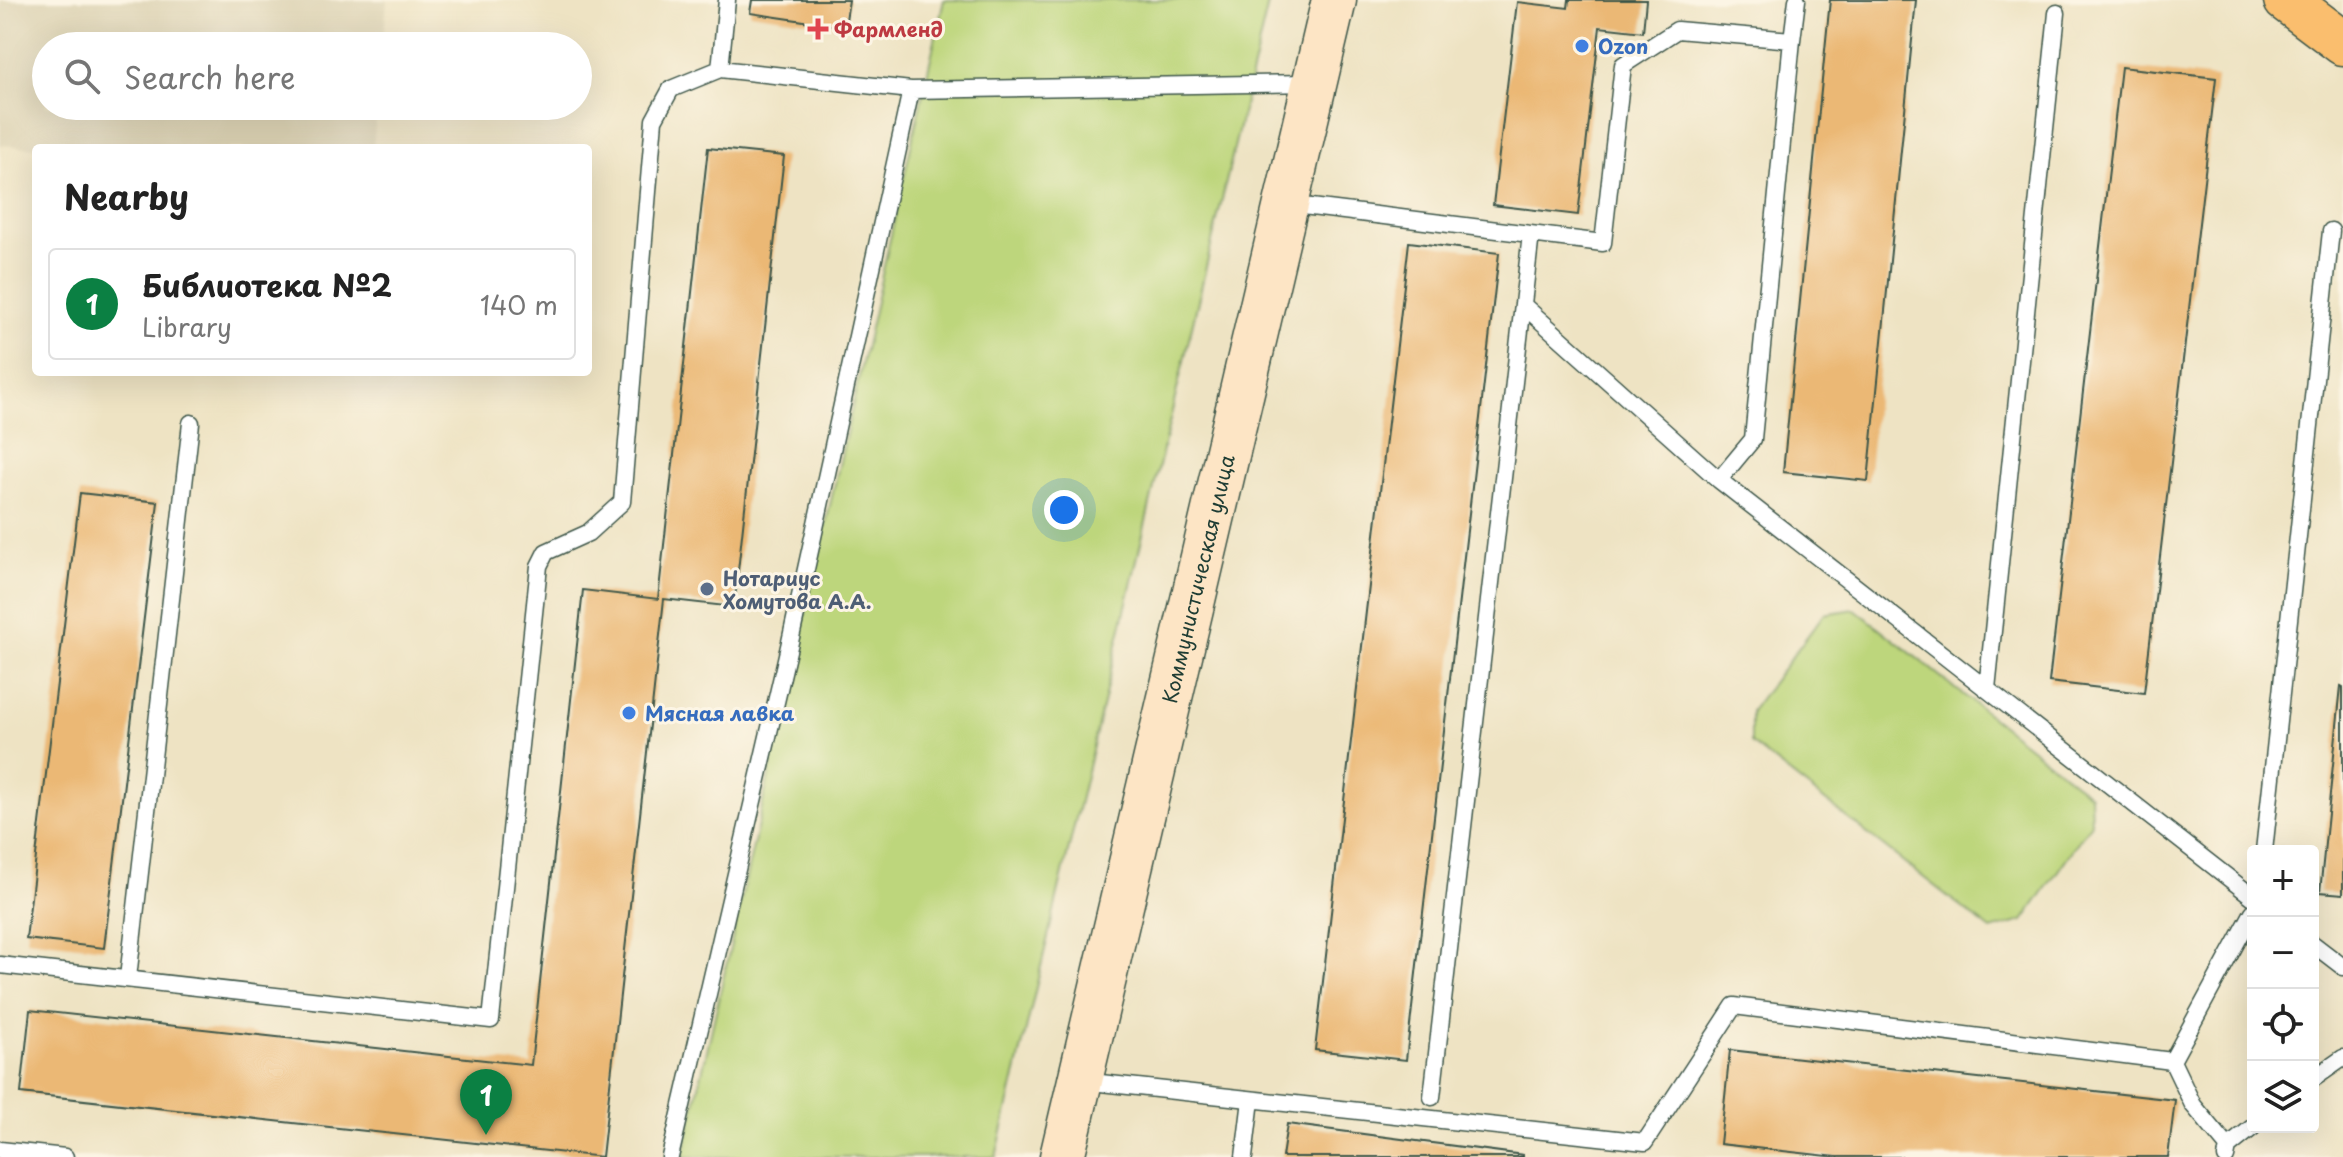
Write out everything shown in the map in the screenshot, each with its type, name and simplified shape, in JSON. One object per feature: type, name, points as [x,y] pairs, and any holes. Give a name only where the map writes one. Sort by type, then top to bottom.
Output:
[{"type":"main road","name":"Коммунистическая улица","points":[[1062,1157],[1334,0]]},
{"type":"main road","points":[[2286,0],[2343,43]]},
{"type":"lane","points":[[720,69],[727,0]]},
{"type":"lane","points":[[1719,480],[1753,439],[1797,0]]},
{"type":"lane","points":[[1987,689],[2057,13]]},
{"type":"lane","points":[[1285,204],[1603,243],[1623,65],[1677,30],[1792,40]]},
{"type":"lane","points":[[0,965],[491,1020],[539,566],[546,552],[588,533],[622,502],[654,120],[671,89],[720,69],[911,90],[1313,83]]},
{"type":"lane","points":[[670,1157],[790,642],[911,90]]},
{"type":"lane","points":[[2265,845],[2331,231]]},
{"type":"lane","points":[[1432,1097],[1531,234]]},
{"type":"lane","points":[[1523,305],[1719,480],[2247,892]]},
{"type":"lane","points":[[128,978],[191,423]]},
{"type":"lane","points":[[2172,1061],[2250,917]]},
{"type":"lane","points":[[2319,949],[2343,967]]},
{"type":"lane","points":[[1080,1081],[1645,1142],[1734,1006],[2172,1061]]},
{"type":"lane","points":[[2319,1075],[2343,1058]]},
{"type":"lane","points":[[2172,1061],[2193,1105],[2227,1152],[2247,1133]]},
{"type":"lane","points":[[1244,1157],[1251,1100]]},
{"type":"lane","points":[[0,1150],[65,1157]]},
{"type":"shaded area","points":[[0,0],[387,0],[384,32],[32,32],[32,120],[376,120],[373,144],[32,144],[32,148],[0,145]]},
{"type":"green space","points":[[944,0],[1269,0],[996,1157],[683,1157]]},
{"type":"green space","points":[[1855,609],[2090,795],[2091,823],[2023,921],[1991,930],[1751,743],[1751,711],[1824,614]]},
{"type":"building","points":[[752,0],[849,0],[845,27],[750,13]]},
{"type":"building","points":[[1569,0],[1646,0],[1643,32],[1600,27],[1578,215],[1493,205],[1517,2],[1568,8]]},
{"type":"building","points":[[1830,0],[1916,0],[1868,481],[1783,472]]},
{"type":"building","points":[[2121,67],[2216,78],[2144,693],[2049,682]]},
{"type":"building","points":[[708,148],[784,156],[734,607],[664,599],[602,1157],[21,1093],[30,1010],[531,1065],[583,590],[658,599]]},
{"type":"building","points":[[1409,242],[1499,253],[1406,1060],[1315,1050]]},
{"type":"building","points":[[80,493],[158,502],[104,948],[26,939]]},
{"type":"building","points":[[2343,687],[2343,894],[2320,892]]},
{"type":"building","points":[[1730,1050],[2175,1100],[2168,1157],[1837,1157],[1720,1144]]},
{"type":"building","points":[[1287,1124],[1523,1155],[1523,1157],[1282,1157]]},
{"type":"place","name":"Фармленд","points":[[818,29]]},
{"type":"place","name":"Ozon","points":[[1582,46]]},
{"type":"place","name":"Нотариус Хомутова А.А.","points":[[707,589]]},
{"type":"place","name":"Мясная лавка","points":[[629,713]]},
{"type":"place","name":"Библиотека №2","points":[[486,1135]]}]
